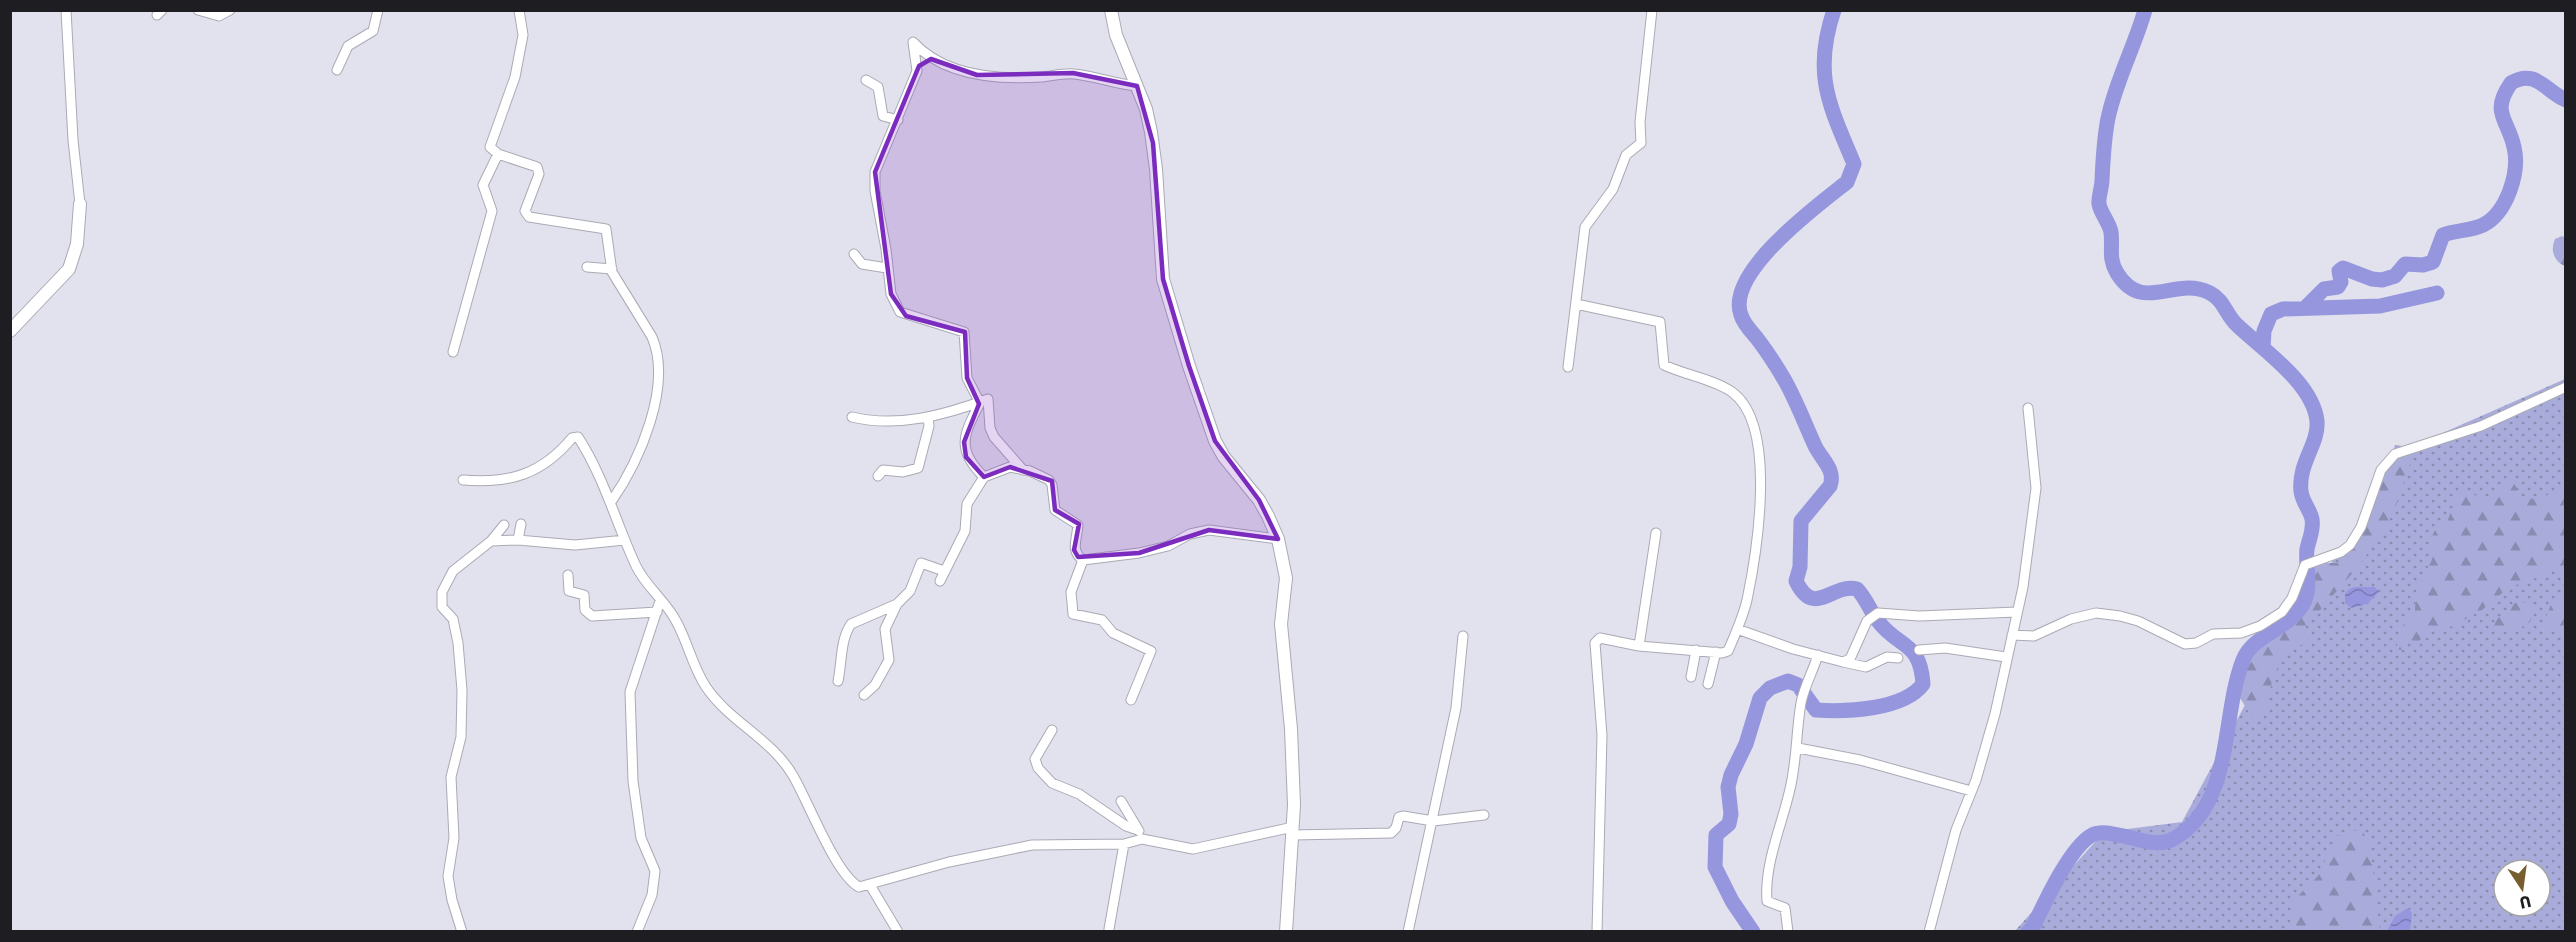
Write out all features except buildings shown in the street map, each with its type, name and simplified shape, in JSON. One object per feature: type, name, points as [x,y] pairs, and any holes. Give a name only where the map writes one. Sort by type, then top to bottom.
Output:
[{"type":"street","points":[[10,331],[69,269],[77,244],[80,204],[73,140],[66,10]]},
{"type":"street","points":[[198,10],[219,16],[230,10]]},
{"type":"street","points":[[337,70],[348,46],[373,31],[378,10]]},
{"type":"street","points":[[519,10],[523,34],[515,77],[491,143],[492,150],[537,167],[539,174],[525,211],[529,217],[606,229],[612,269],[654,342],[658,376],[645,439],[628,477],[611,502]]},
{"type":"street","points":[[1111,10],[1116,35],[1146,109],[1153,143],[1163,279],[1189,366],[1215,441],[1224,457],[1259,500],[1278,539],[1287,582],[1281,624],[1291,729],[1293,831],[1286,932]]},
{"type":"street","points":[[1568,367],[1585,227],[1613,189],[1626,155],[1641,143],[1640,122],[1652,10]]},
{"type":"street","points":[[916,71],[913,42],[931,59],[977,75],[1041,77],[1072,73],[1116,84],[1137,86]]},
{"type":"street","points":[[931,59],[922,63],[916,71],[875,172],[875,191],[886,249],[891,294],[900,312],[964,332],[967,378],[980,403]]},
{"type":"street","points":[[866,80],[878,87],[883,116],[898,120]]},
{"type":"street","points":[[453,352],[492,210],[483,185],[498,154]]},
{"type":"street","points":[[854,254],[866,265],[887,268]]},
{"type":"street","points":[[587,267],[612,269]]},
{"type":"street","points":[[1576,304],[1660,322],[1664,365],[1732,392],[1749,412],[1759,451],[1762,503],[1747,602],[1728,651],[1639,646],[1600,638],[1595,643],[1602,735],[1597,932]]},
{"type":"street","points":[[2012,635],[2034,636],[2071,619],[2096,613],[2120,615],[2138,621],[2185,644],[2196,644],[2209,635],[2241,633],[2260,626],[2282,612],[2292,598],[2305,565],[2316,559],[2341,552],[2350,545],[2361,527],[2381,470],[2395,454],[2481,426],[2565,387]]},
{"type":"street","points":[[852,417],[869,421],[928,417],[990,401],[990,428],[994,437],[1023,470]]},
{"type":"street","points":[[980,403],[967,434],[964,449],[971,464],[984,477]]},
{"type":"street","points":[[1929,932],[1956,830],[1995,714],[2029,550],[2036,488],[2028,408]]},
{"type":"street","points":[[878,476],[883,470],[903,471],[918,468],[929,426],[928,417]]},
{"type":"street","points":[[463,480],[488,482],[519,476],[551,460],[575,436],[580,441],[611,502],[637,568],[676,620],[695,669],[708,690],[791,772],[840,866],[854,885],[863,888],[949,862],[1032,845],[1124,844],[1142,839],[1193,849],[1293,831],[1391,833],[1396,828],[1399,817],[1433,820],[1484,815]]},
{"type":"street","points":[[940,581],[965,531],[967,504],[984,477],[1003,468],[1023,470],[1051,482],[1055,510],[1078,525],[1074,550],[1083,560]]},
{"type":"street","points":[[518,540],[521,524]]},
{"type":"street","points":[[462,932],[452,900],[448,876],[454,838],[451,777],[461,737],[462,690],[458,643],[453,619],[442,607],[442,592],[453,571],[491,541],[504,525]]},
{"type":"street","points":[[1083,560],[1149,551],[1168,546],[1190,534],[1209,530],[1278,539]]},
{"type":"street","points":[[1639,646],[1656,533]]},
{"type":"street","points":[[491,541],[518,540],[575,545],[625,540]]},
{"type":"street","points":[[1083,560],[1071,592],[1073,614],[1102,620],[1113,633],[1151,651],[1131,700]]},
{"type":"street","points":[[838,681],[848,628],[897,604],[910,591],[919,565],[924,563],[944,571]]},
{"type":"street","points":[[568,575],[569,591],[584,595],[585,610],[592,616],[657,612]]},
{"type":"street","points":[[637,932],[652,895],[655,871],[642,838],[633,781],[630,692],[660,601]]},
{"type":"street","points":[[864,695],[875,686],[889,660],[885,629],[897,604]]},
{"type":"street","points":[[1844,662],[1850,659],[1863,629],[1874,616],[2017,612]]},
{"type":"street","points":[[1737,629],[1818,655],[1866,667],[1887,657],[1898,658]]},
{"type":"street","points":[[1408,932],[1456,708],[1464,636]]},
{"type":"street","points":[[1919,650],[1952,648],[2006,657]]},
{"type":"street","points":[[1691,678],[1696,650]]},
{"type":"street","points":[[1708,684],[1716,652]]},
{"type":"street","points":[[1788,932],[1785,908],[1766,900],[1769,871],[1798,747],[1802,699],[1818,655]]},
{"type":"street","points":[[1052,730],[1035,759],[1041,772],[1052,783],[1079,794],[1126,826],[1138,830]]},
{"type":"street","points":[[1798,747],[1860,760],[1971,791]]},
{"type":"street","points":[[1121,801],[1142,839]]},
{"type":"street","points":[[1109,930],[1124,844]]},
{"type":"street","points":[[870,885],[898,932]]},
{"type":"highlighted area","points":[[931,59],[977,75],[1073,73],[1137,86],[1153,143],[1163,279],[1189,366],[1215,441],[1259,500],[1278,539],[1209,530],[1139,553],[1078,557],[1074,550],[1079,524],[1055,510],[1052,481],[1010,467],[984,477],[966,457],[964,442],[979,404],[967,378],[965,332],[906,316],[891,294],[875,172],[919,66]]},
{"type":"green space","points":[[2562,236],[2565,238],[2565,266],[2558,262],[2553,251],[2555,239]]},
{"type":"green space","points":[[2565,379],[2565,931],[2014,932],[2104,832],[2182,822],[2246,703],[2335,557],[2413,446]]},
{"type":"green space","points":[[2395,445],[2402,446],[2413,455],[2395,508],[2383,533],[2357,568],[2320,610],[2310,615],[2304,629],[2309,639],[2290,651],[2282,660],[2273,678],[2265,711],[2255,722],[2240,698],[2245,662],[2255,649],[2300,617],[2308,605],[2312,589],[2312,567],[2321,563],[2343,563],[2365,531]]},
{"type":"green space","points":[[2507,480],[2513,482],[2525,501],[2557,492],[2565,487],[2565,578],[2558,576],[2555,570],[2548,570],[2536,578],[2508,588],[2482,610],[2453,626],[2427,633],[2417,643],[2412,640],[2403,650],[2396,649],[2401,628],[2415,611],[2416,590],[2432,560],[2433,553],[2429,543],[2435,530],[2447,522],[2458,494],[2464,492],[2484,497],[2498,490]]},
{"type":"green space","points":[[2554,599],[2565,601],[2565,638],[2557,637],[2555,630],[2544,632],[2545,620]]},
{"type":"green space","points":[[2514,603],[2532,604],[2534,607],[2530,622],[2497,636],[2494,626],[2496,619],[2508,612]]},
{"type":"green space","points":[[2348,830],[2362,831],[2370,843],[2380,931],[2289,931],[2292,902],[2318,876],[2336,836]]},
{"type":"water","points":[[2375,587],[2379,592],[2367,604],[2351,608],[2345,603],[2345,594],[2349,589]]},
{"type":"water","points":[[2408,908],[2412,913],[2410,931],[2387,931],[2395,916]]},
{"type":"waterway","points":[[1753,932],[1732,901],[1715,867],[1716,835],[1729,824],[1731,814],[1728,787],[1731,775],[1746,744],[1760,698],[1770,688],[1788,681],[1798,685],[1816,710],[1858,710],[1874,708],[1902,699],[1914,693],[1923,684],[1918,660],[1913,652],[1886,630],[1857,589],[1848,588],[1817,599],[1803,592],[1796,581],[1800,567],[1801,521],[1830,486],[1830,470],[1815,446],[1784,379],[1766,350],[1746,326],[1741,315],[1740,298],[1747,280],[1760,261],[1796,223],[1847,182],[1854,164],[1831,107],[1824,72],[1824,53],[1834,10]]},
{"type":"waterway","points":[[2028,932],[2033,927],[2067,863],[2075,851],[2092,835],[2110,833],[2158,843],[2175,838],[2194,823],[2217,781],[2236,682],[2243,660],[2256,643],[2284,624],[2301,608],[2307,591],[2307,549],[2312,523],[2302,495],[2301,481],[2315,438],[2317,421],[2306,393],[2285,368],[2233,321],[2215,296],[2197,289],[2184,288],[2149,293],[2138,291],[2127,285],[2117,273],[2113,263],[2111,232],[2099,204],[2107,122],[2112,101],[2145,10]]},
{"type":"waterway","points":[[2306,307],[2324,289],[2338,287],[2341,282],[2339,271],[2343,268],[2372,279],[2382,280],[2395,276],[2405,264],[2423,265],[2433,262],[2443,235],[2483,225],[2499,211],[2510,191],[2515,168],[2514,147],[2501,109],[2505,93],[2511,83],[2527,78],[2534,80],[2566,100]]},
{"type":"waterway","points":[[2263,348],[2264,331],[2271,314],[2283,309],[2380,306],[2437,293]]}]
